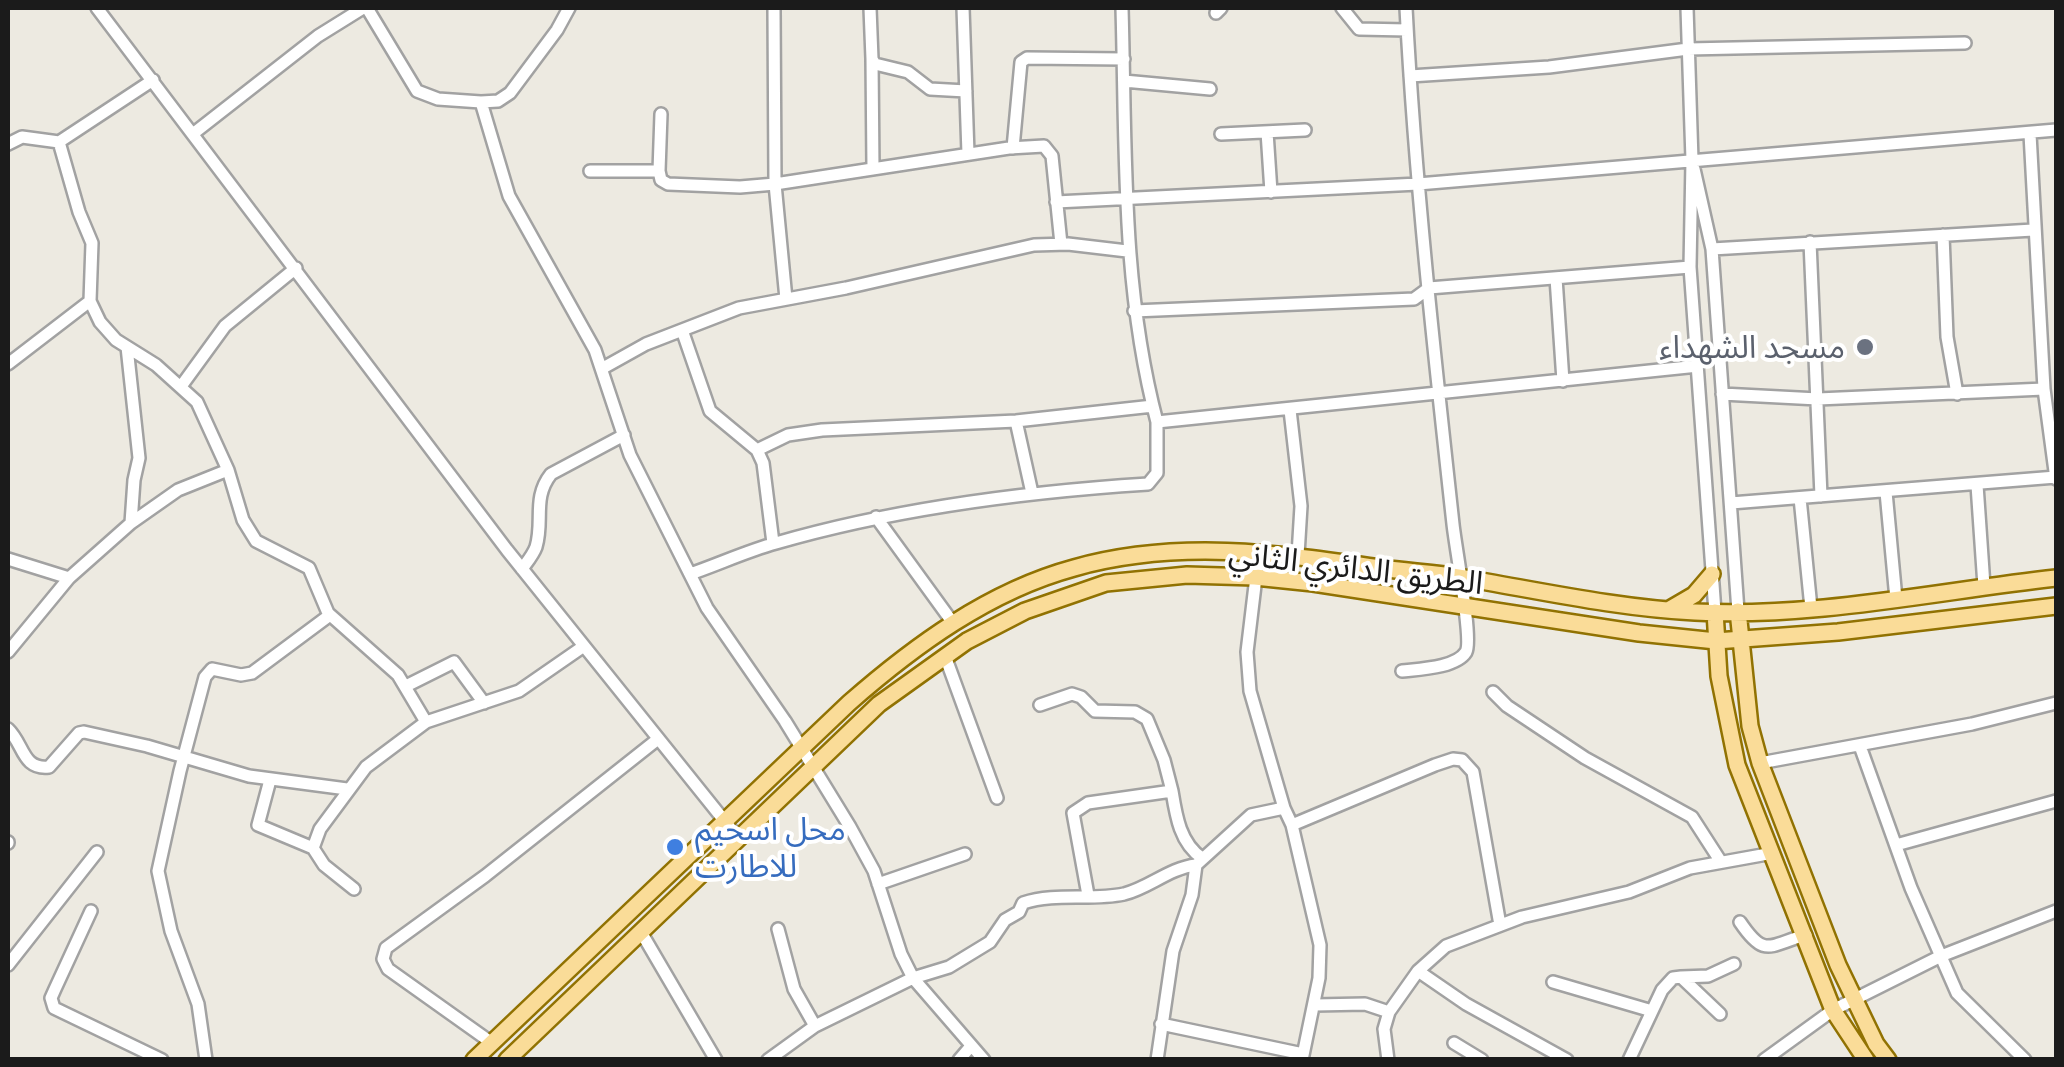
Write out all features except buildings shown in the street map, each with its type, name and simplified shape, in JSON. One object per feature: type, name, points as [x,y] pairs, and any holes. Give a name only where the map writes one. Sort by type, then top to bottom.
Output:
[{"type":"main road","name":"الطريق الدائري الثاني","points":[[474,1060],[872,683],[952,622],[1030,584],[1097,562],[1185,551],[1298,555],[1459,577],[1592,602],[1715,612],[1810,608],[2056,578]]},
{"type":"main road","points":[[1670,609],[1694,595],[1712,574]]},
{"type":"main road","name":"الطريق الدائري الثاني","points":[[508,1060],[879,704],[945,656],[1025,611],[1106,583],[1187,575],[1255,577],[1716,640],[2056,606]]},
{"type":"main road","points":[[1738,611],[1750,726],[1760,762],[1854,1001],[1888,1060]]},
{"type":"main road","points":[[1715,612],[1723,703],[1737,765],[1834,1010],[1866,1060]]},
{"type":"street","points":[[97,8],[522,569],[739,839]]},
{"type":"street","points":[[194,134],[318,36],[364,8],[417,91],[438,99],[481,102],[498,101],[510,93],[570,8]]},
{"type":"street","points":[[774,8],[775,184],[786,299]]},
{"type":"street","points":[[870,8],[872,169]]},
{"type":"street","points":[[963,8],[968,154]]},
{"type":"street","points":[[690,574],[773,543],[876,517],[1032,492],[1148,484],[1157,473],[1157,422],[1134,311],[1128,251],[1122,8]]},
{"type":"street","points":[[1342,8],[1360,30],[1408,30]]},
{"type":"street","points":[[1402,671],[1456,661],[1464,656],[1469,638],[1438,394],[1406,8]]},
{"type":"street","points":[[1687,8],[1692,160],[1690,267],[1715,612]]},
{"type":"street","points":[[1410,76],[1549,67],[1688,49],[1966,44]]},
{"type":"street","points":[[1013,148],[1021,62],[1027,58],[1124,60]]},
{"type":"street","points":[[872,59],[881,68],[908,72],[930,89],[966,92]]},
{"type":"street","points":[[8,144],[22,138],[59,142],[153,80]]},
{"type":"street","points":[[1124,81],[1210,89]]},
{"type":"street","points":[[481,102],[517,216],[603,368],[630,455],[707,608],[850,826],[878,884],[901,954],[914,978],[984,1060]]},
{"type":"street","points":[[661,114],[659,171],[661,180],[668,184],[775,184],[1038,145],[1049,150],[1061,244]]},
{"type":"street","points":[[1221,134],[1306,130]]},
{"type":"street","points":[[1056,202],[1418,184],[2056,130]]},
{"type":"street","points":[[1267,132],[1271,192]]},
{"type":"street","points":[[1731,504],[2056,478],[2044,390],[2030,134]]},
{"type":"street","points":[[59,142],[78,212],[92,242],[90,301],[100,322],[127,347],[182,385],[197,402],[228,470],[243,520],[256,541],[308,568],[330,615],[366,644],[406,686],[426,722]]},
{"type":"street","points":[[1692,160],[1712,249],[1738,611]]},
{"type":"street","points":[[590,171],[659,171]]},
{"type":"street","points":[[1712,249],[2034,230]]},
{"type":"street","points":[[1943,235],[1947,336],[1956,394]]},
{"type":"street","points":[[1810,242],[1822,496]]},
{"type":"street","points":[[603,368],[646,344],[739,308],[1034,245],[1128,251]]},
{"type":"street","points":[[1134,311],[1414,299],[1429,288],[1690,267]]},
{"type":"street","points":[[182,385],[226,326],[296,268]]},
{"type":"street","points":[[1556,278],[1563,380]]},
{"type":"street","points":[[8,364],[90,301]]},
{"type":"street","points":[[2041,325],[2056,323]]},
{"type":"street","points":[[682,330],[710,411],[757,450],[763,463],[773,543]]},
{"type":"street","points":[[127,347],[139,458],[131,523]]},
{"type":"street","points":[[1157,422],[1698,366]]},
{"type":"street","points":[[1722,394],[1818,399],[2044,390]]},
{"type":"street","points":[[757,450],[788,435],[822,430],[1016,421],[1152,406]]},
{"type":"street","points":[[1290,410],[1300,496],[1298,555]]},
{"type":"street","points":[[1016,421],[1032,492]]},
{"type":"street","points":[[522,569],[536,547],[537,507],[543,484],[551,474],[624,436]]},
{"type":"street","points":[[8,652],[70,578],[131,523],[178,490],[228,470]]},
{"type":"street","points":[[1977,485],[1984,586]]},
{"type":"street","points":[[1886,492],[1896,599]]},
{"type":"street","points":[[1800,498],[1810,608]]},
{"type":"street","points":[[876,517],[952,622]]},
{"type":"street","points":[[1161,1024],[1303,1057],[1314,1005],[1320,963],[1318,929],[1292,826],[1250,691],[1248,652],[1259,552]]},
{"type":"street","points":[[8,559],[70,578]]},
{"type":"street","points":[[206,1060],[198,1004],[172,931],[158,872],[183,758],[208,670],[247,675],[330,615]]},
{"type":"street","points":[[313,848],[320,829],[366,767],[426,722],[519,691],[584,646]]},
{"type":"street","points":[[945,656],[997,798]]},
{"type":"street","points":[[406,686],[454,662],[484,704]]},
{"type":"street","points":[[1493,692],[1507,706],[1585,758],[1692,817],[1721,862]]},
{"type":"street","points":[[1040,705],[1072,694],[1101,713],[1136,712],[1142,716],[1154,730],[1182,832],[1199,862],[1173,951],[1157,1060]]},
{"type":"street","points":[[1760,762],[1860,746],[2056,703]]},
{"type":"street","points":[[8,729],[20,742],[24,758],[31,766],[40,768],[49,768],[84,732],[270,780],[347,789]]},
{"type":"street","points":[[492,1044],[388,969],[383,958],[386,948],[485,876],[658,739]]},
{"type":"street","points":[[1860,746],[1896,846],[1957,993],[2024,1060]]},
{"type":"street","points":[[1292,826],[1435,764],[1462,760],[1473,772],[1500,925]]},
{"type":"street","points":[[270,780],[258,825],[313,848],[324,865],[354,889]]},
{"type":"street","points":[[1088,895],[1074,809],[1172,791]]},
{"type":"street","points":[[1896,846],[2056,801]]},
{"type":"street","points":[[768,1060],[815,1026],[914,978],[949,968],[990,942],[1023,903],[1052,897],[1123,894],[1199,862],[1251,815],[1284,808]]},
{"type":"street","points":[[8,965],[97,852]]},
{"type":"street","points":[[1388,1060],[1384,1030],[1389,1012],[1418,971],[1446,946],[1500,925],[1629,892],[1690,868],[1773,853]]},
{"type":"street","points":[[878,884],[965,854]]},
{"type":"street","points":[[91,910],[51,998],[54,1008],[162,1060]]},
{"type":"street","points":[[1764,1060],[1834,1010],[1941,956],[2056,911]]},
{"type":"street","points":[[1740,922],[1756,944],[1766,948],[1806,935]]},
{"type":"street","points":[[778,929],[794,989],[815,1026]]},
{"type":"street","points":[[641,932],[716,1060]]},
{"type":"street","points":[[1629,1060],[1668,982],[1681,977],[1708,976],[1734,964]]},
{"type":"street","points":[[1418,971],[1466,1004],[1567,1060]]},
{"type":"street","points":[[1681,977],[1720,1014]]},
{"type":"street","points":[[1553,982],[1652,1011]]},
{"type":"street","points":[[1314,1005],[1365,1004],[1389,1012]]},
{"type":"street","points":[[1454,1043],[1482,1060]]},
{"type":"street","points":[[959,1060],[971,1046]]},
{"type":"place","name":"مسجد الشهداء","points":[[1865,347]]},
{"type":"place","name":"محل اسحيم للاطارت","points":[[675,847]]}]
